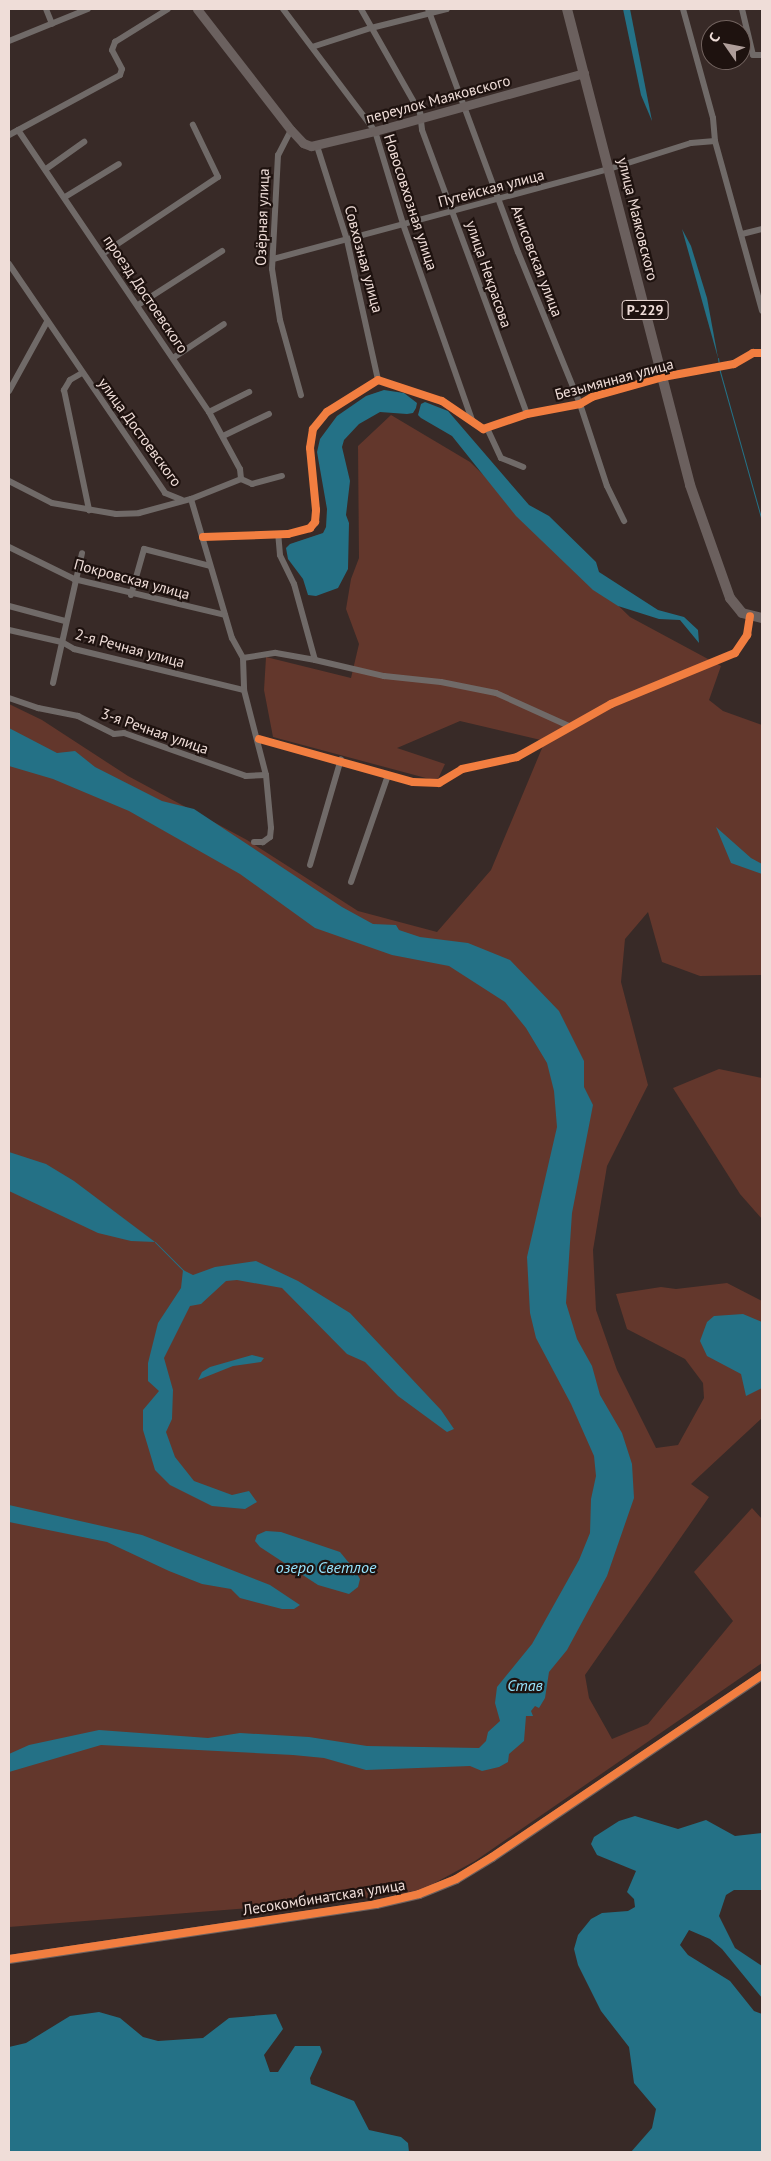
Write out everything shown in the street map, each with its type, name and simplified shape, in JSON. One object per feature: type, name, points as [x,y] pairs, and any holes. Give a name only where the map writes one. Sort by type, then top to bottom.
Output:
[{"type":"main road","name":"улица Маяковского","points":[[567,9],[690,485],[716,563],[736,607],[750,616]]},
{"type":"main road","name":"Р-229","points":[[750,616],[762,618]]},
{"type":"street","points":[[46,9],[52,24]]},
{"type":"street","points":[[9,41],[88,9]]},
{"type":"street","points":[[9,136],[120,75],[122,69],[112,50],[115,42],[168,9]]},
{"type":"street","points":[[197,9],[291,130],[300,140],[316,146]]},
{"type":"street","name":"Новосовхозная улица","points":[[283,9],[375,131],[403,224],[473,425]]},
{"type":"street","name":"улица Некрасова","points":[[361,9],[421,117],[422,130],[454,211],[527,414]]},
{"type":"street","points":[[312,47],[429,11],[447,9]]},
{"type":"street","points":[[683,9],[712,118],[715,141],[762,310]]},
{"type":"street","points":[[742,9],[753,55],[762,55]]},
{"type":"street","name":"Анисовская улица","points":[[429,11],[501,199],[518,252],[580,404],[607,486],[624,521]]},
{"type":"street","name":"переулок Маяковского","points":[[316,146],[584,73]]},
{"type":"street","points":[[104,254],[218,177],[193,124]]},
{"type":"street","name":"проезд Достоевского","points":[[18,130],[104,254],[209,412],[240,469],[241,479]]},
{"type":"street","name":"Озёрная улица","points":[[291,130],[278,155],[272,224],[273,259],[280,320],[301,395]]},
{"type":"street","name":"Путейская улица","points":[[273,259],[501,199],[609,169],[691,143],[715,141]]},
{"type":"street","points":[[46,169],[84,142]]},
{"type":"street","name":"Совхозная улица","points":[[316,146],[347,240],[378,380]]},
{"type":"street","points":[[65,197],[119,164]]},
{"type":"street","points":[[742,234],[762,229]]},
{"type":"street","points":[[138,305],[222,251]]},
{"type":"street","name":"улица Достоевского","points":[[9,264],[166,493],[182,500]]},
{"type":"street","points":[[9,391],[47,322]]},
{"type":"street","points":[[173,358],[224,324]]},
{"type":"street","name":"Безымянная улица","points":[[488,428],[527,414],[580,404],[592,397],[663,377],[734,364],[753,353],[762,353]]},
{"type":"street","name":"улица Достоевского","points":[[82,373],[70,380],[64,390],[89,510]]},
{"type":"street","points":[[203,537],[300,533],[315,522],[310,448],[313,428],[327,412],[378,380],[442,401],[473,425],[488,428],[501,458],[523,467]]},
{"type":"street","points":[[209,412],[249,392]]},
{"type":"street","points":[[223,436],[270,414]]},
{"type":"street","points":[[9,481],[52,503],[89,510],[139,514],[182,500],[191,499],[241,479],[252,484],[282,476]]},
{"type":"street","points":[[191,499],[232,638],[243,658],[244,690],[259,738],[266,776],[272,812],[270,837],[263,842],[254,842]]},
{"type":"street","points":[[278,534],[280,555],[294,584],[315,660]]},
{"type":"street","name":"Покровская улица","points":[[9,547],[74,580],[131,595],[225,615]]},
{"type":"street","points":[[131,595],[144,549],[210,566]]},
{"type":"street","points":[[53,683],[74,580],[82,553]]},
{"type":"street","points":[[9,606],[65,621]]},
{"type":"street","points":[[259,738],[341,759],[413,782],[439,783],[462,768],[517,757],[611,704],[735,653],[747,635],[750,616]]},
{"type":"street","name":"2-я Речная улица","points":[[9,630],[62,642],[74,649],[244,690]]},
{"type":"street","points":[[243,658],[276,653],[384,676],[441,682],[496,693],[569,726]]},
{"type":"street","name":"3-я Речная улица","points":[[9,698],[38,708],[78,716],[114,734],[124,733],[246,776],[266,776]]},
{"type":"street","points":[[310,865],[341,759]]},
{"type":"street","points":[[351,882],[388,775]]},
{"type":"street","name":"Лесокомбинатская улица","points":[[9,1959],[367,1905],[420,1894],[456,1879],[492,1857],[762,1675]]},
{"type":"shaded area","points":[[391,415],[470,462],[630,617],[721,666],[709,700],[723,711],[762,725],[762,975],[700,976],[662,962],[648,912],[625,939],[621,982],[648,1085],[607,1166],[593,1250],[596,1310],[617,1370],[656,1448],[678,1445],[704,1398],[703,1383],[685,1359],[627,1329],[616,1294],[661,1287],[676,1289],[727,1283],[762,1301],[762,1418],[691,1484],[709,1497],[585,1675],[589,1698],[612,1739],[648,1724],[733,1621],[694,1572],[752,1508],[762,1519],[762,1663],[475,1861],[422,1890],[351,1900],[9,1927],[9,704],[42,720],[128,776],[247,840],[358,911],[437,932],[491,870],[545,741],[460,721],[397,748],[445,764],[437,781],[273,737],[264,690],[266,657],[351,678],[359,644],[346,609],[351,579],[359,558],[358,446]]},
{"type":"shaded area","points":[[719,1069],[762,1078],[762,1219],[740,1194],[673,1088]]},
{"type":"water","points":[[623,9],[630,9],[652,121],[641,95]]},
{"type":"water","points":[[682,229],[691,246],[707,298],[718,358]]},
{"type":"water","points":[[384,390],[404,393],[417,403],[416,408],[413,413],[407,414],[380,412],[359,424],[344,440],[342,447],[350,481],[346,515],[349,523],[348,569],[338,588],[316,596],[308,595],[303,579],[288,559],[286,548],[290,544],[323,533],[326,527],[327,509],[317,452],[320,439],[337,416],[366,396]]},
{"type":"water","points":[[425,402],[448,411],[529,505],[549,516],[596,562],[599,572],[658,610],[684,617],[698,630],[699,643],[680,620],[659,619],[618,606],[593,590],[516,516],[452,436],[418,415],[421,404]]},
{"type":"water","name":"Став","points":[[9,728],[57,753],[75,751],[95,767],[162,801],[194,809],[342,907],[373,924],[396,925],[399,930],[420,937],[468,943],[510,960],[559,1011],[584,1061],[584,1087],[593,1105],[572,1213],[566,1303],[577,1339],[592,1366],[600,1395],[622,1433],[632,1464],[634,1498],[607,1576],[567,1650],[549,1672],[545,1698],[539,1708],[535,1706],[531,1711],[533,1716],[526,1716],[524,1741],[509,1754],[508,1762],[499,1767],[482,1771],[470,1766],[366,1770],[324,1758],[293,1755],[101,1745],[9,1772],[9,1754],[29,1745],[99,1730],[208,1738],[240,1733],[309,1737],[367,1746],[479,1748],[486,1741],[488,1732],[500,1721],[495,1703],[497,1687],[532,1644],[579,1560],[590,1533],[591,1499],[596,1476],[594,1456],[571,1404],[536,1338],[530,1313],[527,1257],[557,1127],[554,1091],[547,1063],[526,1028],[505,1002],[449,966],[392,955],[315,928],[240,874],[129,811],[53,779],[9,766]]},
{"type":"water","points":[[716,827],[751,858],[762,864],[762,874],[731,863]]},
{"type":"water","points":[[9,1152],[46,1164],[74,1181],[155,1242],[131,1241],[98,1233],[9,1191]]},
{"type":"water","points":[[256,1261],[298,1281],[350,1313],[441,1410],[454,1429],[447,1432],[398,1396],[365,1362],[347,1354],[282,1288],[237,1280],[226,1281],[201,1304],[190,1306],[164,1358],[173,1390],[172,1419],[166,1432],[175,1457],[194,1481],[232,1495],[249,1491],[257,1502],[245,1509],[212,1506],[170,1485],[155,1470],[143,1430],[143,1410],[159,1391],[148,1381],[148,1363],[158,1323],[181,1288],[183,1270],[193,1275],[215,1267]]},
{"type":"water","points":[[743,1314],[762,1322],[762,1388],[746,1396],[741,1374],[707,1356],[700,1341],[707,1322],[714,1316]]},
{"type":"water","points":[[252,1355],[264,1358],[261,1362],[233,1366],[198,1380],[202,1372],[210,1367]]},
{"type":"water","points":[[9,1505],[142,1535],[270,1585],[300,1605],[294,1609],[282,1609],[240,1598],[231,1589],[202,1584],[107,1542],[9,1522]]},
{"type":"water","name":"озеро Светлое","points":[[266,1531],[281,1532],[340,1552],[360,1579],[358,1587],[349,1594],[318,1585],[260,1547],[255,1541],[257,1535]]},
{"type":"water","points":[[635,1816],[678,1829],[706,1820],[735,1836],[762,1833],[762,1890],[734,1890],[726,1895],[719,1916],[735,1948],[762,1966],[762,1998],[722,1949],[710,1939],[689,1930],[680,1945],[688,1955],[730,1981],[754,2011],[762,2014],[762,2152],[631,2152],[652,2128],[656,2109],[634,2083],[629,2047],[601,2011],[578,1965],[574,1949],[578,1935],[591,1919],[602,1913],[628,1911],[635,1907],[634,1899],[627,1892],[636,1871],[597,1855],[591,1844],[594,1837],[619,1821]]},
{"type":"water","points":[[99,2012],[120,2018],[143,2037],[158,2041],[203,2038],[229,2018],[276,2014],[283,2029],[264,2055],[270,2072],[278,2072],[295,2046],[320,2046],[322,2052],[310,2078],[311,2084],[354,2101],[369,2130],[401,2137],[408,2143],[409,2152],[9,2152],[9,2047],[26,2043],[70,2016]]},
{"type":"waterway","points":[[718,358],[719,364]]},
{"type":"waterway","points":[[719,368],[762,521]]},
{"type":"waterway","points":[[155,1242],[183,1270]]},
{"type":"cycle path","points":[[203,537],[288,534],[310,528],[315,522],[316,510],[310,448],[313,429],[327,412],[378,380],[442,401],[483,429],[527,414],[580,404],[592,397],[663,377],[734,364],[753,353],[762,353]]},
{"type":"cycle path","points":[[259,739],[413,782],[439,783],[462,769],[517,757],[611,704],[735,653],[747,635],[750,616]]},
{"type":"cycle path","points":[[9,1959],[376,1904],[419,1894],[456,1879],[492,1857],[762,1675]]}]
